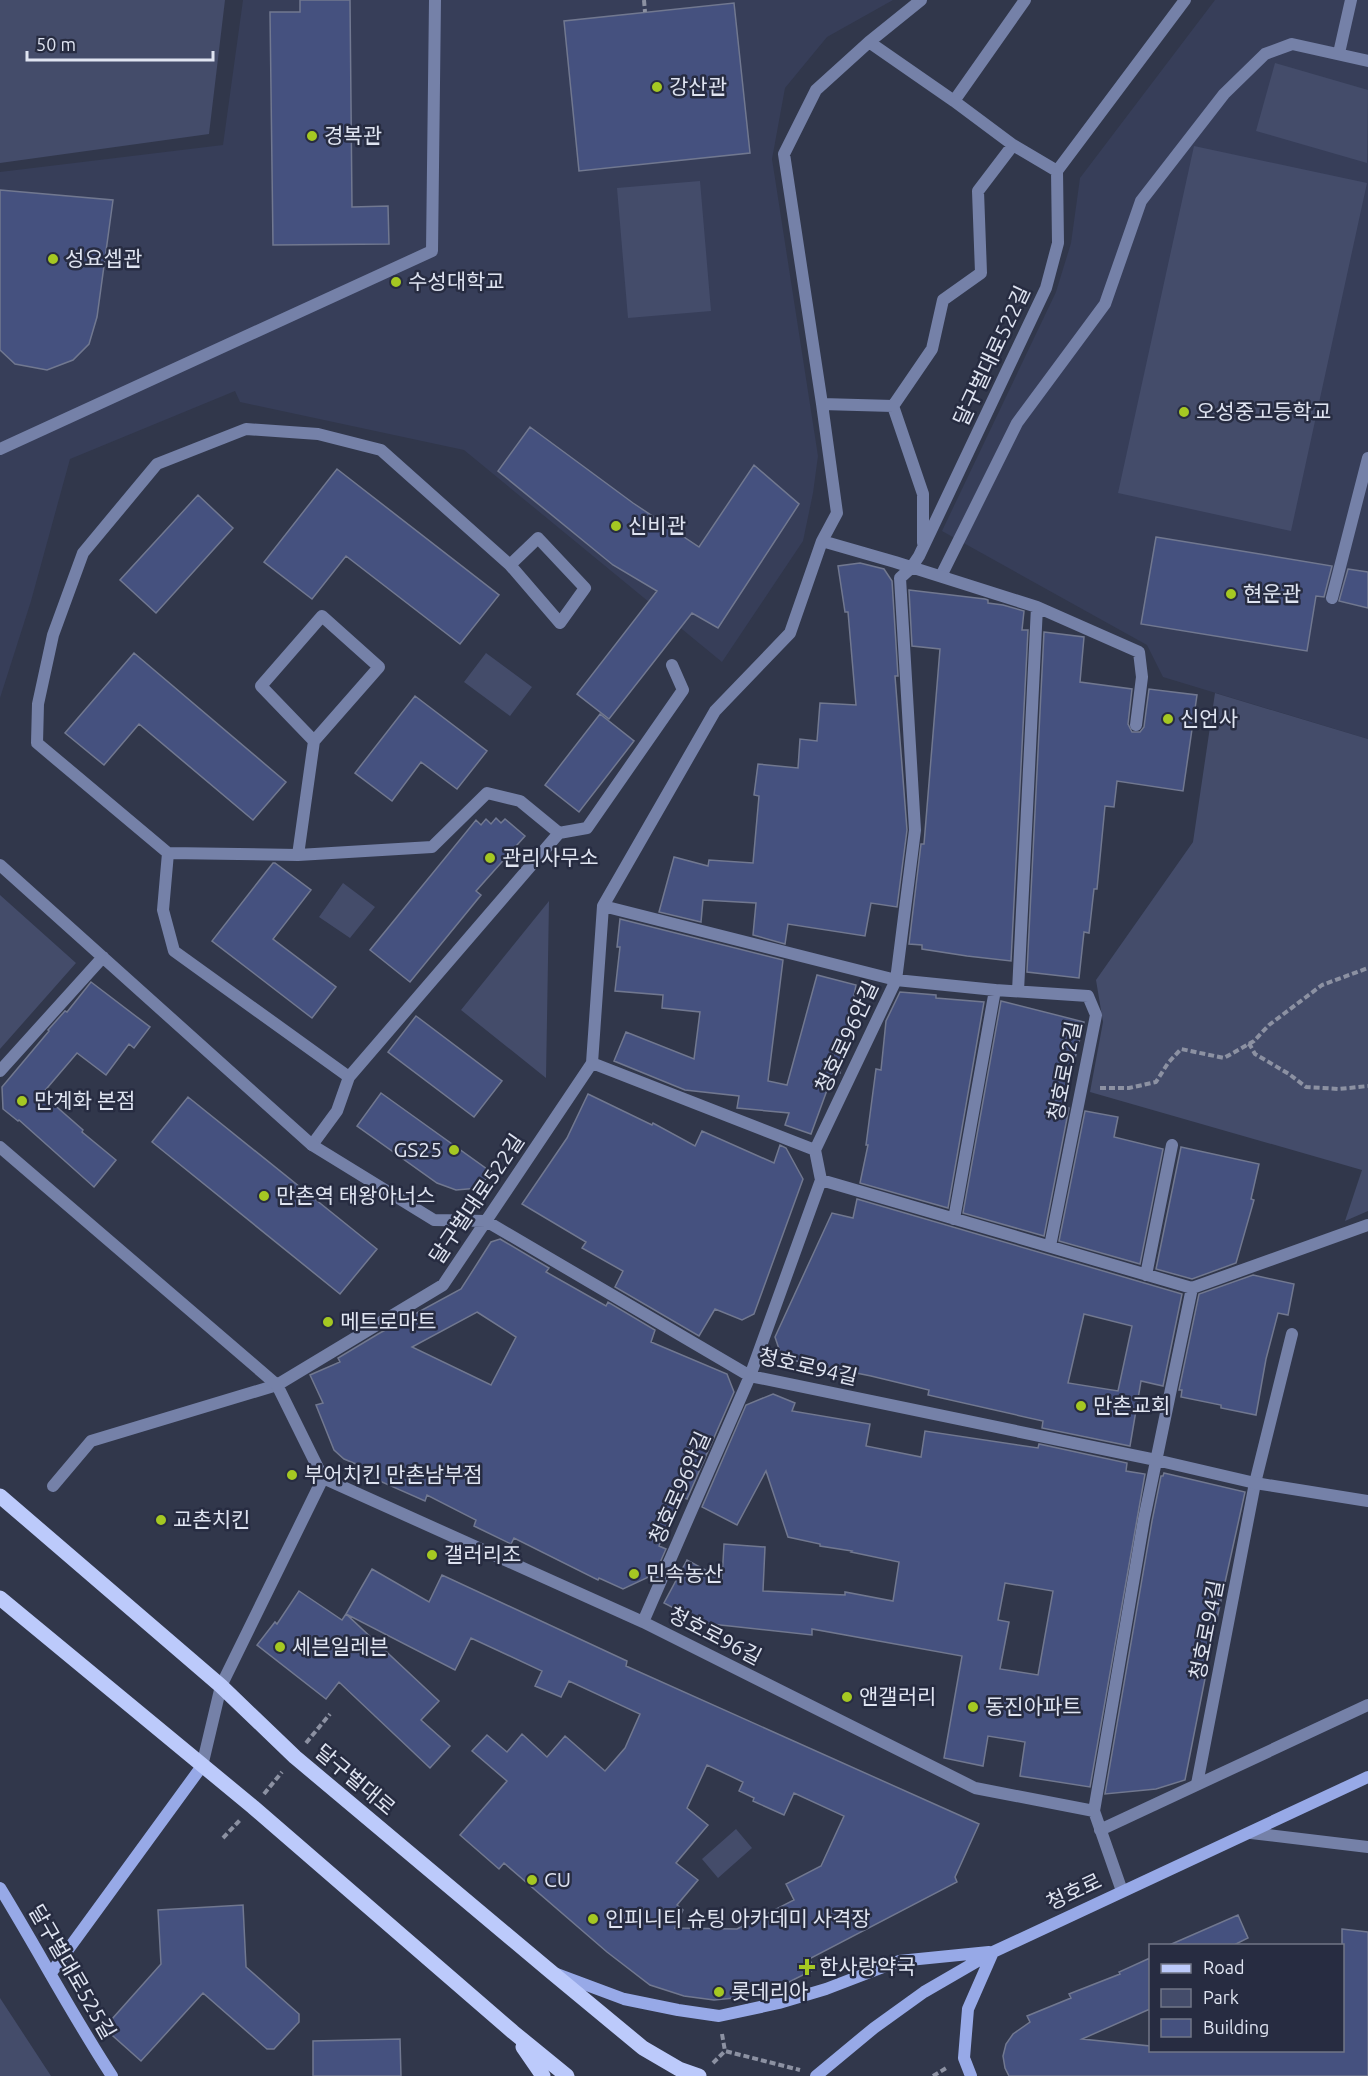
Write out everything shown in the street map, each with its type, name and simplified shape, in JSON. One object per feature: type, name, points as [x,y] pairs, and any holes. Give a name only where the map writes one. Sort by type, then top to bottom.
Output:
[{"type":"main road","name":"달구벌대로","points":[[0,1496],[221,1686],[295,1757],[643,2048],[679,2069],[704,2072]]},
{"type":"main road","points":[[0,1598],[253,1807],[567,2076]]},
{"type":"main road","points":[[51,1973],[202,1766]]},
{"type":"main road","name":"청호로","points":[[817,2075],[874,2028],[924,1992],[993,1952],[1368,1777]]},
{"type":"main road","name":"달구벌대로525길","points":[[0,1888],[112,2076]]},
{"type":"main road","points":[[550,1971],[624,1999],[719,2016],[778,2003],[826,1989],[899,1961],[993,1952],[968,2009],[964,2058],[970,2076]]},
{"type":"main road","points":[[513,2032],[543,2076]]},
{"type":"street","points":[[0,449],[432,251],[435,0]]},
{"type":"street","name":"달구벌대로522길","points":[[277,1385],[443,1286],[592,1063],[603,906],[715,711],[790,633],[822,541],[837,513],[784,154],[816,90],[869,42],[921,0]]},
{"type":"street","points":[[954,101],[1025,0]]},
{"type":"street","points":[[869,42],[1013,145],[1057,171],[1185,0]]},
{"type":"street","points":[[1339,53],[1351,0]]},
{"type":"street","points":[[941,576],[1017,423],[1105,304],[1141,201],[1224,94],[1265,54],[1292,44],[1368,60]]},
{"type":"street","points":[[893,406],[932,349],[943,300],[981,273],[978,191],[1013,145]]},
{"type":"street","name":"달구벌대로522길","points":[[911,567],[919,556],[1046,288],[1058,243],[1057,171]]},
{"type":"street","points":[[822,404],[893,406]]},
{"type":"street","points":[[893,406],[923,494],[923,547]]},
{"type":"street","points":[[510,565],[538,538],[585,588],[561,623],[510,565],[381,450],[318,434],[246,429],[157,464],[83,553],[53,635],[38,704],[37,743],[168,853],[298,855],[432,847],[488,793],[520,801],[559,833]]},
{"type":"street","points":[[1332,598],[1368,458]]},
{"type":"street","points":[[822,541],[1037,607],[1139,652],[1142,678],[1136,725]]},
{"type":"street","name":"청호로96안길","points":[[643,1622],[750,1377],[820,1180],[815,1150],[896,980],[915,831],[900,578],[911,567]]},
{"type":"street","points":[[1017,991],[1037,607]]},
{"type":"street","points":[[298,855],[314,741],[379,667],[322,616],[261,686],[314,741]]},
{"type":"street","points":[[312,1145],[337,1111],[349,1077],[559,833],[586,828],[683,690],[672,665]]},
{"type":"street","points":[[168,853],[163,910],[174,951],[349,1077]]},
{"type":"street","points":[[0,865],[312,1145],[434,1220],[486,1221]]},
{"type":"street","points":[[603,906],[896,980]]},
{"type":"street","points":[[0,1071],[103,957]]},
{"type":"street","name":"청호로92길","points":[[896,980],[1088,996],[1096,1014],[1050,1246]]},
{"type":"street","points":[[954,1219],[995,990]]},
{"type":"street","points":[[592,1063],[815,1150]]},
{"type":"street","points":[[1146,1275],[1172,1144]]},
{"type":"street","points":[[0,1147],[277,1385],[323,1478],[221,1686],[202,1766]]},
{"type":"street","points":[[820,1180],[1192,1288],[1368,1225]]},
{"type":"street","name":"청호로94길","points":[[486,1221],[750,1377],[1156,1460],[1255,1483],[1368,1501]]},
{"type":"street","points":[[1122,1891],[1094,1811],[1156,1460],[1192,1288]]},
{"type":"street","name":"청호로94길","points":[[1197,1785],[1255,1483],[1292,1334]]},
{"type":"street","points":[[53,1486],[91,1441],[277,1385]]},
{"type":"street","name":"청호로96길","points":[[323,1478],[643,1622],[975,1788],[1094,1811]]},
{"type":"street","points":[[1100,1830],[1368,1705]]},
{"type":"street","points":[[1251,1833],[1368,1847]]},
{"type":"path","points":[[644,0],[645,12]]},
{"type":"path","points":[[1106,1087],[1129,1088],[1156,1082],[1168,1063],[1181,1049],[1224,1058],[1248,1044],[1322,985],[1368,968]]},
{"type":"path","points":[[1248,1044],[1255,1054],[1290,1074],[1306,1087],[1339,1089],[1368,1086]]},
{"type":"path","points":[[223,1838],[253,1807],[330,1714]]},
{"type":"path","points":[[704,2072],[724,2051],[817,2075]]},
{"type":"shaded area","name":"수성대학교","points":[[243,0],[893,0],[827,37],[785,88],[772,159],[818,456],[803,541],[722,662],[464,450],[240,402],[235,391],[70,459],[31,601],[0,698],[0,172],[223,145]]},
{"type":"shaded area","name":"오성중고등학교","points":[[1215,0],[1368,0],[1368,739],[1163,677],[1147,645],[942,531],[1056,292],[1071,243],[1080,178]]},
{"type":"green space","points":[[0,0],[225,0],[209,134],[0,163]]},
{"type":"green space","points":[[1275,63],[1368,90],[1367,163],[1256,131]]},
{"type":"green space","points":[[1194,146],[1367,183],[1291,531],[1118,493]]},
{"type":"green space","points":[[700,181],[711,311],[628,318],[617,188]]},
{"type":"green space","points":[[486,653],[532,687],[510,716],[464,682]]},
{"type":"green space","points":[[1215,693],[1368,739],[1368,1211],[1345,1221],[1362,1170],[1090,1092],[1103,1022],[1096,980],[1193,842]]},
{"type":"green space","points":[[343,883],[375,907],[350,938],[319,917]]},
{"type":"green space","points":[[0,895],[76,963],[0,1049]]},
{"type":"green space","points":[[549,901],[546,1078],[461,1010]]},
{"type":"green space","points":[[736,1829],[752,1848],[718,1878],[702,1859]]},
{"type":"green space","points":[[0,1998],[51,2076],[0,2076]]},
{"type":"building","name":"경복관","points":[[300,0],[350,0],[352,207],[388,206],[389,244],[273,245],[270,12],[300,12]]},
{"type":"building","name":"강산관","points":[[734,3],[750,153],[579,171],[564,21]]},
{"type":"building","name":"성요셉관","points":[[0,190],[113,200],[97,317],[89,344],[73,360],[47,370],[15,364],[0,350]]},
{"type":"building","name":"신비관","points":[[530,427],[633,503],[699,547],[754,465],[799,504],[718,628],[692,613],[609,719],[577,694],[657,591],[613,565],[498,471]]},
{"type":"building","points":[[337,469],[499,595],[460,644],[346,556],[312,599],[264,562]]},
{"type":"building","points":[[198,495],[233,528],[156,613],[120,580]]},
{"type":"building","name":"현운관","points":[[1156,537],[1332,566],[1324,597],[1316,596],[1307,651],[1141,624]]},
{"type":"building","points":[[860,563],[884,569],[892,581],[898,676],[895,676],[907,830],[897,907],[871,903],[865,936],[788,924],[785,944],[753,935],[756,903],[703,900],[701,922],[659,912],[674,857],[708,866],[709,860],[753,863],[759,796],[754,795],[758,764],[798,768],[800,739],[817,741],[820,703],[856,705],[848,612],[845,612],[838,566]]},
{"type":"building","points":[[1348,569],[1368,572],[1368,608],[1339,601]]},
{"type":"building","points":[[909,590],[985,599],[988,603],[1024,611],[1022,630],[1028,630],[1011,961],[922,949],[922,945],[909,944],[921,844],[924,844],[940,649],[912,646]]},
{"type":"building","points":[[1044,632],[1084,637],[1080,682],[1132,689],[1128,724],[1132,732],[1140,732],[1144,727],[1149,689],[1197,695],[1183,791],[1117,781],[1114,807],[1105,806],[1097,889],[1094,889],[1089,933],[1084,932],[1079,978],[1027,972]]},
{"type":"building","points":[[134,653],[286,782],[253,820],[139,724],[104,765],[65,733]]},
{"type":"building","points":[[415,696],[487,751],[457,789],[421,762],[392,801],[355,773]]},
{"type":"building","points":[[600,714],[634,741],[579,812],[545,785]]},
{"type":"building","points":[[496,818],[501,823],[505,819],[525,836],[476,891],[481,895],[410,982],[370,950],[476,820],[481,825],[486,819],[491,824]]},
{"type":"building","points":[[273,863],[311,890],[273,939],[336,987],[312,1018],[212,941]]},
{"type":"building","points":[[620,919],[783,960],[768,1081],[787,1085],[817,975],[856,985],[840,1073],[834,1071],[811,1134],[785,1125],[789,1113],[737,1108],[739,1096],[685,1090],[614,1061],[626,1032],[694,1059],[700,1012],[662,1008],[663,995],[615,991],[620,947],[617,947]]},
{"type":"building","points":[[91,982],[150,1027],[134,1048],[129,1044],[106,1075],[77,1053],[42,1094],[116,1160],[94,1187],[19,1120],[3,1109],[2,1087]]},
{"type":"building","points":[[900,992],[984,1002],[948,1208],[860,1183],[868,1145],[866,1145],[876,1069],[881,1070],[886,1021]]},
{"type":"building","points":[[1001,1001],[1084,1022],[1063,1107],[1069,1108],[1044,1236],[963,1213]]},
{"type":"building","points":[[416,1016],[502,1081],[474,1117],[388,1052]]},
{"type":"building","points":[[381,1093],[491,1172],[479,1188],[456,1190],[437,1183],[357,1126]]},
{"type":"building","points":[[588,1094],[652,1125],[653,1123],[695,1146],[702,1131],[774,1163],[780,1145],[786,1148],[803,1179],[754,1314],[742,1320],[715,1309],[699,1336],[615,1287],[623,1271],[582,1248],[586,1242],[522,1204],[567,1138]]},
{"type":"building","name":"만촌역 태왕아너스","points":[[188,1097],[377,1249],[340,1294],[152,1142]]},
{"type":"building","points":[[1085,1111],[1118,1117],[1114,1137],[1163,1149],[1140,1264],[1059,1241]]},
{"type":"building","points":[[1181,1147],[1259,1164],[1251,1199],[1254,1200],[1236,1263],[1192,1279],[1156,1269]]},
{"type":"building","points":[[857,1199],[1182,1294],[1163,1386],[1141,1381],[1130,1446],[1042,1428],[1043,1421],[928,1395],[929,1390],[782,1358],[775,1337],[832,1213],[853,1218]],"holes":[[[1084,1314],[1132,1326],[1118,1391],[1068,1383]]]},
{"type":"building","points":[[500,1239],[549,1268],[546,1272],[606,1306],[608,1302],[655,1330],[651,1342],[727,1374],[734,1392],[687,1499],[682,1497],[663,1534],[659,1546],[666,1549],[655,1574],[623,1589],[599,1578],[598,1580],[514,1538],[511,1544],[474,1526],[476,1520],[427,1495],[425,1501],[375,1479],[378,1473],[344,1459],[334,1450],[316,1405],[323,1403],[310,1375],[340,1362],[338,1358],[461,1289],[491,1242]],"holes":[[[477,1312],[516,1337],[491,1385],[412,1347]]]},
{"type":"building","points":[[1253,1275],[1294,1284],[1288,1315],[1278,1313],[1266,1359],[1256,1415],[1181,1397],[1182,1390],[1179,1390],[1199,1294]]},
{"type":"building","points":[[773,1394],[795,1403],[792,1411],[870,1424],[866,1446],[921,1457],[925,1431],[1038,1448],[1039,1444],[1127,1463],[1126,1471],[1145,1474],[1090,1787],[1020,1776],[1025,1742],[988,1736],[983,1766],[944,1758],[962,1656],[812,1629],[812,1635],[702,1623],[664,1603],[687,1560],[722,1579],[724,1544],[765,1547],[763,1591],[845,1595],[845,1592],[893,1601],[899,1562],[788,1537],[766,1471],[737,1525],[702,1507],[746,1405]],"holes":[[[1005,1583],[1053,1591],[1038,1675],[1000,1669],[1009,1622],[998,1620]]]},
{"type":"building","points":[[1164,1473],[1245,1492],[1185,1780],[1156,1789],[1105,1794],[1152,1521],[1161,1476]]},
{"type":"building","points":[[372,1569],[429,1602],[442,1575],[627,1661],[626,1666],[979,1824],[955,1877],[957,1882],[809,1959],[815,1969],[775,1989],[775,1987],[744,1997],[714,2000],[684,1996],[650,1985],[607,1952],[504,1863],[499,1869],[460,1835],[507,1781],[472,1751],[487,1735],[507,1752],[522,1734],[547,1757],[565,1736],[605,1771],[625,1748],[640,1714],[569,1681],[561,1697],[535,1686],[542,1671],[471,1638],[455,1670],[346,1614]],"holes":[[[707,1765],[743,1782],[739,1791],[754,1798],[753,1801],[784,1815],[794,1793],[844,1816],[821,1866],[786,1884],[794,1900],[737,1929],[675,1928],[683,1910],[677,1905],[698,1880],[676,1863],[708,1825],[687,1808]]]},
{"type":"building","points":[[299,1591],[342,1620],[346,1614],[439,1701],[421,1720],[450,1746],[430,1768],[339,1682],[326,1699],[257,1645],[275,1622],[277,1624]]},
{"type":"building","points":[[243,1905],[246,1967],[299,2014],[299,2022],[274,2049],[267,2049],[203,1993],[141,2061],[104,2028],[161,1964],[158,1910]]},
{"type":"building","points":[[1238,1915],[1248,1938],[1236,1944],[1172,1944]]},
{"type":"building","points":[[1342,1929],[1368,1932],[1368,2076],[1009,2076],[1005,2068],[1003,2056],[1006,2044],[1013,2034],[1030,2022],[1027,2016],[1071,1998],[1069,1994],[1120,1974],[1119,1972],[1149,1958],[1149,2009],[1082,2039],[1149,2046],[1149,2052],[1344,2052],[1344,1944],[1342,1944]]},
{"type":"building","points":[[400,2039],[401,2076],[313,2076],[313,2041]]},
{"type":"place","name":"강산관","points":[[657,87]]},
{"type":"place","name":"경복관","points":[[312,136]]},
{"type":"place","name":"성요셉관","points":[[53,259]]},
{"type":"place","name":"수성대학교","points":[[396,282]]},
{"type":"place","name":"오성중고등학교","points":[[1184,412]]},
{"type":"place","name":"신비관","points":[[616,526]]},
{"type":"place","name":"현운관","points":[[1231,594]]},
{"type":"place","name":"신언사","points":[[1168,719]]},
{"type":"place","name":"관리사무소","points":[[490,858]]},
{"type":"place","name":"만계화 본점","points":[[22,1101]]},
{"type":"place","name":"GS25","points":[[454,1150]]},
{"type":"place","name":"만촌역 태왕아너스","points":[[264,1196]]},
{"type":"place","name":"메트로마트","points":[[328,1322]]},
{"type":"place","name":"만촌교회","points":[[1081,1406]]},
{"type":"place","name":"부어치킨 만촌남부점","points":[[292,1475]]},
{"type":"place","name":"교촌치킨","points":[[161,1520]]},
{"type":"place","name":"갤러리조","points":[[432,1555]]},
{"type":"place","name":"민속농산","points":[[634,1574]]},
{"type":"place","name":"세븐일레븐","points":[[280,1647]]},
{"type":"place","name":"앤갤러리","points":[[847,1697]]},
{"type":"place","name":"동진아파트","points":[[973,1707]]},
{"type":"place","name":"CU","points":[[532,1880]]},
{"type":"place","name":"인피니티 슈팅 아카데미 사격장","points":[[593,1919]]},
{"type":"place","name":"한사랑약국","points":[[807,1967]]},
{"type":"place","name":"롯데리아","points":[[719,1992]]}]
